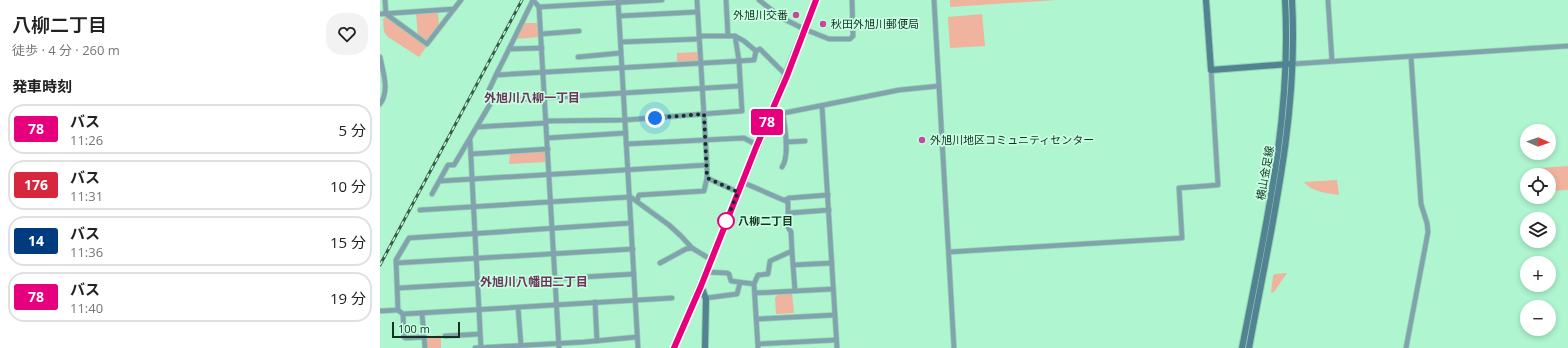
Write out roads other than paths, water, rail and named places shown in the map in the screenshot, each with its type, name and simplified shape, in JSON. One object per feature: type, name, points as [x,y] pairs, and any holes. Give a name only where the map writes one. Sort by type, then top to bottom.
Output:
[{"type":"street","points":[[385,0],[386,14],[427,44],[459,1]]},
{"type":"street","points":[[432,194],[448,165],[454,165],[492,101],[489,90],[533,0],[539,7],[559,346]]},
{"type":"street","points":[[539,7],[618,1],[662,0]]},
{"type":"street","points":[[637,201],[639,195],[704,191],[707,178],[707,165],[696,0]]},
{"type":"street","points":[[726,0],[728,36]]},
{"type":"street","points":[[759,0],[782,18],[828,39],[850,39],[853,36],[852,0]]},
{"type":"street","points":[[674,348],[701,286],[710,260],[769,116],[787,76],[816,0]]},
{"type":"street","points":[[934,0],[954,348]]},
{"type":"street","points":[[949,252],[1182,238],[1178,188],[1218,186],[1206,0]]},
{"type":"street","name":"横山金足線","points":[[1249,348],[1283,164],[1291,106],[1286,0]]},
{"type":"street","name":"横山金足線","points":[[1242,348],[1277,164],[1289,64],[1292,0]]},
{"type":"street","points":[[1332,0],[1328,0],[1332,61]]},
{"type":"street","points":[[618,1],[638,348]]},
{"type":"street","points":[[380,14],[454,9]]},
{"type":"street","points":[[619,16],[697,12]]},
{"type":"street","points":[[541,34],[579,31]]},
{"type":"street","points":[[477,127],[546,122],[625,120],[742,111],[736,36]]},
{"type":"street","points":[[621,42],[736,36],[756,51]]},
{"type":"street","points":[[1211,70],[1568,46]]},
{"type":"street","points":[[509,49],[542,48]]},
{"type":"street","points":[[756,51],[760,49],[787,76]]},
{"type":"street","points":[[496,75],[754,60],[756,51]]},
{"type":"street","points":[[578,56],[621,53]]},
{"type":"street","points":[[1406,348],[1428,232],[1427,223],[1421,204],[1411,57]]},
{"type":"street","points":[[380,58],[382,93],[380,104]]},
{"type":"street","points":[[492,101],[740,86]]},
{"type":"street","points":[[769,116],[899,90],[939,86]]},
{"type":"street","points":[[822,106],[837,348]]},
{"type":"street","points":[[782,167],[785,162],[786,142],[783,114]]},
{"type":"street","points":[[547,138],[626,133]]},
{"type":"street","points":[[626,144],[744,138],[757,145]]},
{"type":"street","points":[[470,139],[481,348]]},
{"type":"street","points":[[786,142],[805,141]]},
{"type":"street","points":[[471,154],[548,149]]},
{"type":"street","points":[[440,181],[707,165]]},
{"type":"street","points":[[707,178],[738,192]]},
{"type":"street","points":[[742,182],[788,202],[788,227],[791,232],[795,291]]},
{"type":"street","points":[[785,200],[789,198],[828,195]]},
{"type":"street","points":[[420,210],[630,197],[669,225],[682,236],[692,248],[710,260]]},
{"type":"street","points":[[789,213],[829,210]]},
{"type":"street","points":[[398,310],[396,260],[409,238],[631,223]]},
{"type":"street","points":[[660,263],[686,249],[692,248]]},
{"type":"street","points":[[396,263],[632,249]]},
{"type":"street","points":[[792,251],[770,261],[768,274],[758,275],[754,284],[758,346],[836,340]]},
{"type":"street","points":[[793,265],[832,262]]},
{"type":"street","points":[[706,272],[726,272],[729,274],[730,280],[740,283],[754,284]]},
{"type":"street","points":[[398,288],[555,280],[634,274]]},
{"type":"street","points":[[706,298],[737,294],[740,283]]},
{"type":"street","points":[[701,286],[706,298],[706,348]]},
{"type":"street","points":[[755,292],[833,289]]},
{"type":"street","points":[[380,311],[398,310],[404,314],[672,298]]},
{"type":"street","points":[[595,302],[598,341]]},
{"type":"street","points":[[518,308],[521,345]]},
{"type":"street","points":[[422,313],[425,348]]},
{"type":"street","points":[[404,314],[404,337],[424,337]]},
{"type":"street","points":[[757,318],[835,315]]},
{"type":"street","points":[[445,336],[480,334]]},
{"type":"street","points":[[475,348],[521,345],[559,346],[638,337]]},
{"type":"railway","points":[[380,265],[522,0]]},
{"type":"place","name":"外旭川交番","points":[[796,15]]},
{"type":"place","name":"秋田外旭川郵便局","points":[[823,24]]},
{"type":"place","name":"外旭川地区コミュニティセンター","points":[[922,140]]},
{"type":"place","name":"八柳二丁目","points":[[726,221]]},
{"type":"district","name":"外旭川八柳一丁目","points":[[532,98]]},
{"type":"district","name":"外旭川八幡田二丁目","points":[[534,282]]}]
